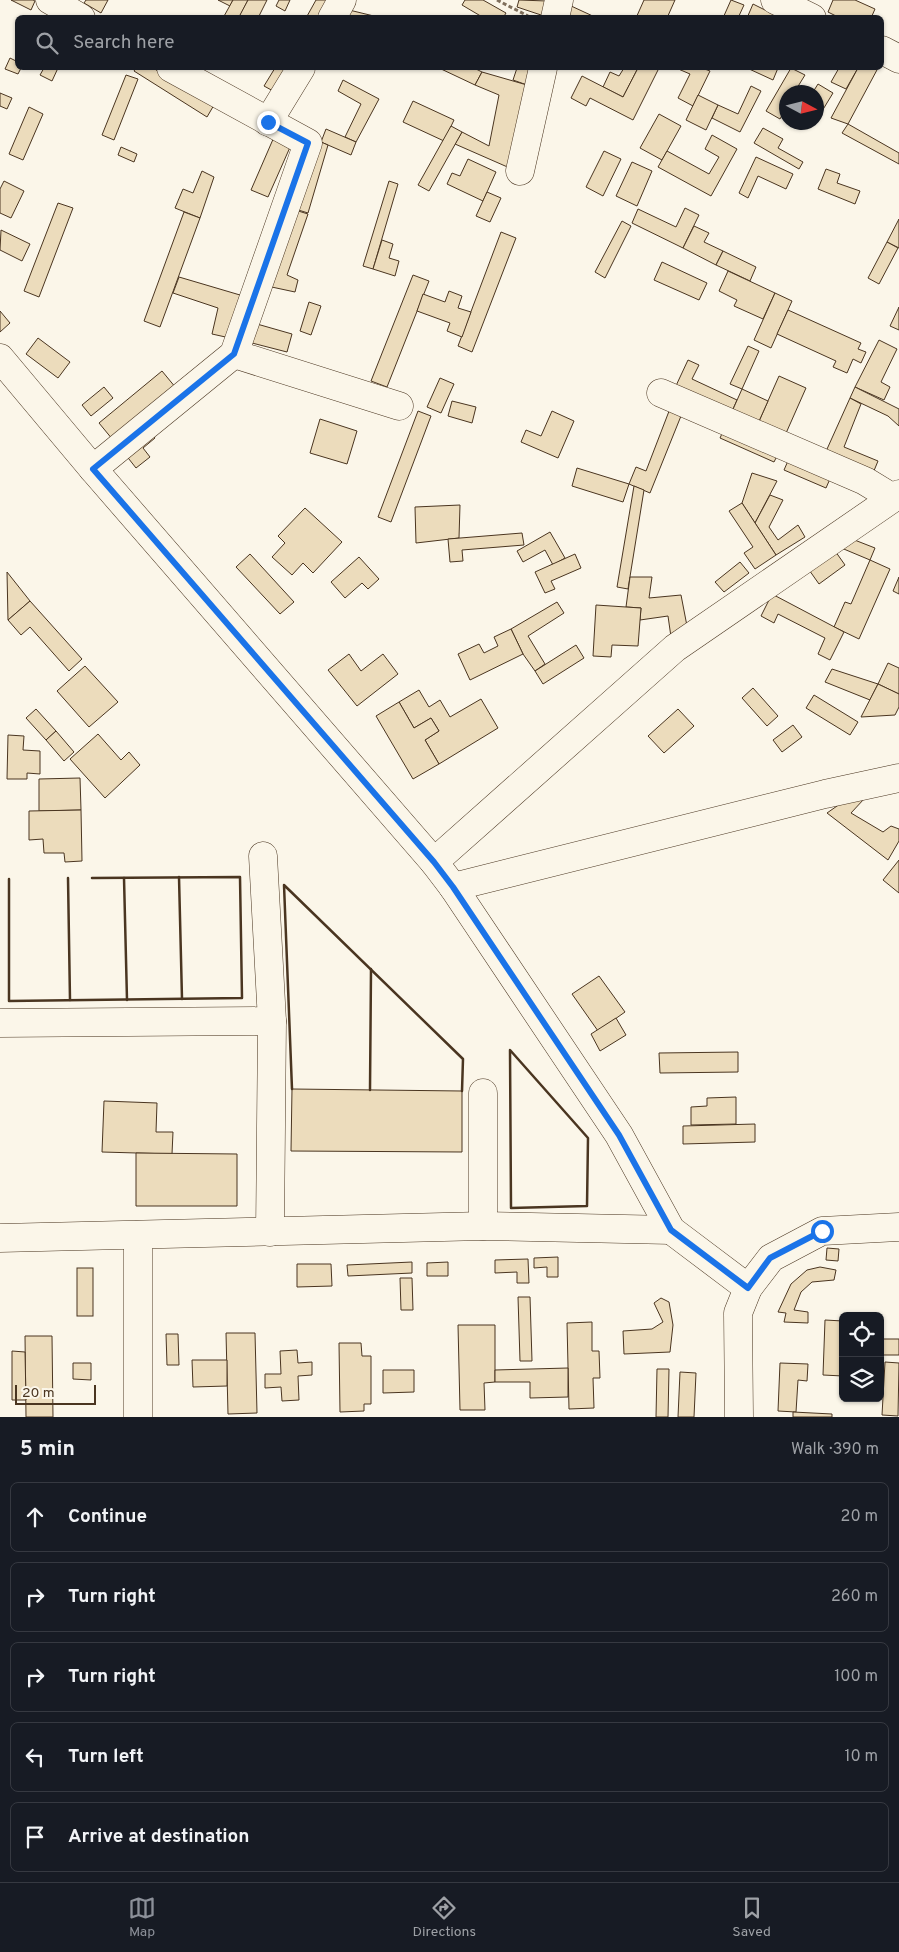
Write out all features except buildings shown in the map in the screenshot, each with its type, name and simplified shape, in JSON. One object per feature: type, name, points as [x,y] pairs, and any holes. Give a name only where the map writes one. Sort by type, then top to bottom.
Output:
[{"type":"street","points":[[50,0],[76,15]]},
{"type":"street","points":[[334,15],[342,0]]},
{"type":"street","points":[[556,15],[559,0]]},
{"type":"street","points":[[775,0],[806,15]]},
{"type":"street","points":[[884,51],[899,58]]},
{"type":"street","points":[[93,469],[234,354],[308,143],[175,70]]},
{"type":"street","points":[[268,122],[300,70]]},
{"type":"street","points":[[520,171],[543,70]]},
{"type":"street","points":[[234,354],[399,406]]},
{"type":"street","points":[[0,358],[93,469],[434,862],[453,887],[619,1135],[671,1230],[748,1288]]},
{"type":"street","points":[[434,862],[675,648],[896,496],[661,393]]},
{"type":"street","points":[[453,887],[825,794],[899,778]]},
{"type":"street","points":[[263,856],[272,1021],[270,1232]]},
{"type":"street","points":[[0,1023],[272,1021]]},
{"type":"street","points":[[483,1093],[483,1226]]},
{"type":"street","points":[[0,1238],[483,1226],[671,1230]]},
{"type":"street","points":[[739,1417],[738,1313],[748,1288],[770,1258],[822,1231],[899,1228]]},
{"type":"street","points":[[138,1235],[138,1417]]},
{"type":"path","points":[[497,0],[525,15]]},
{"type":"wall","points":[[179,877],[182,999]]},
{"type":"wall","points":[[9,879],[9,1001],[242,998],[240,877],[92,878]]},
{"type":"wall","points":[[68,878],[70,1000]]},
{"type":"wall","points":[[124,878],[127,1000]]},
{"type":"wall","points":[[292,1089],[284,885],[463,1059],[462,1091]]},
{"type":"wall","points":[[370,1090],[371,969]]},
{"type":"wall","points":[[510,1050],[588,1138],[587,1206],[511,1208],[510,1050]]},
{"type":"route","points":[[268,122],[308,143],[234,354],[93,469],[434,862],[453,887],[619,1135],[671,1230],[748,1288],[770,1258],[822,1231]]}]
